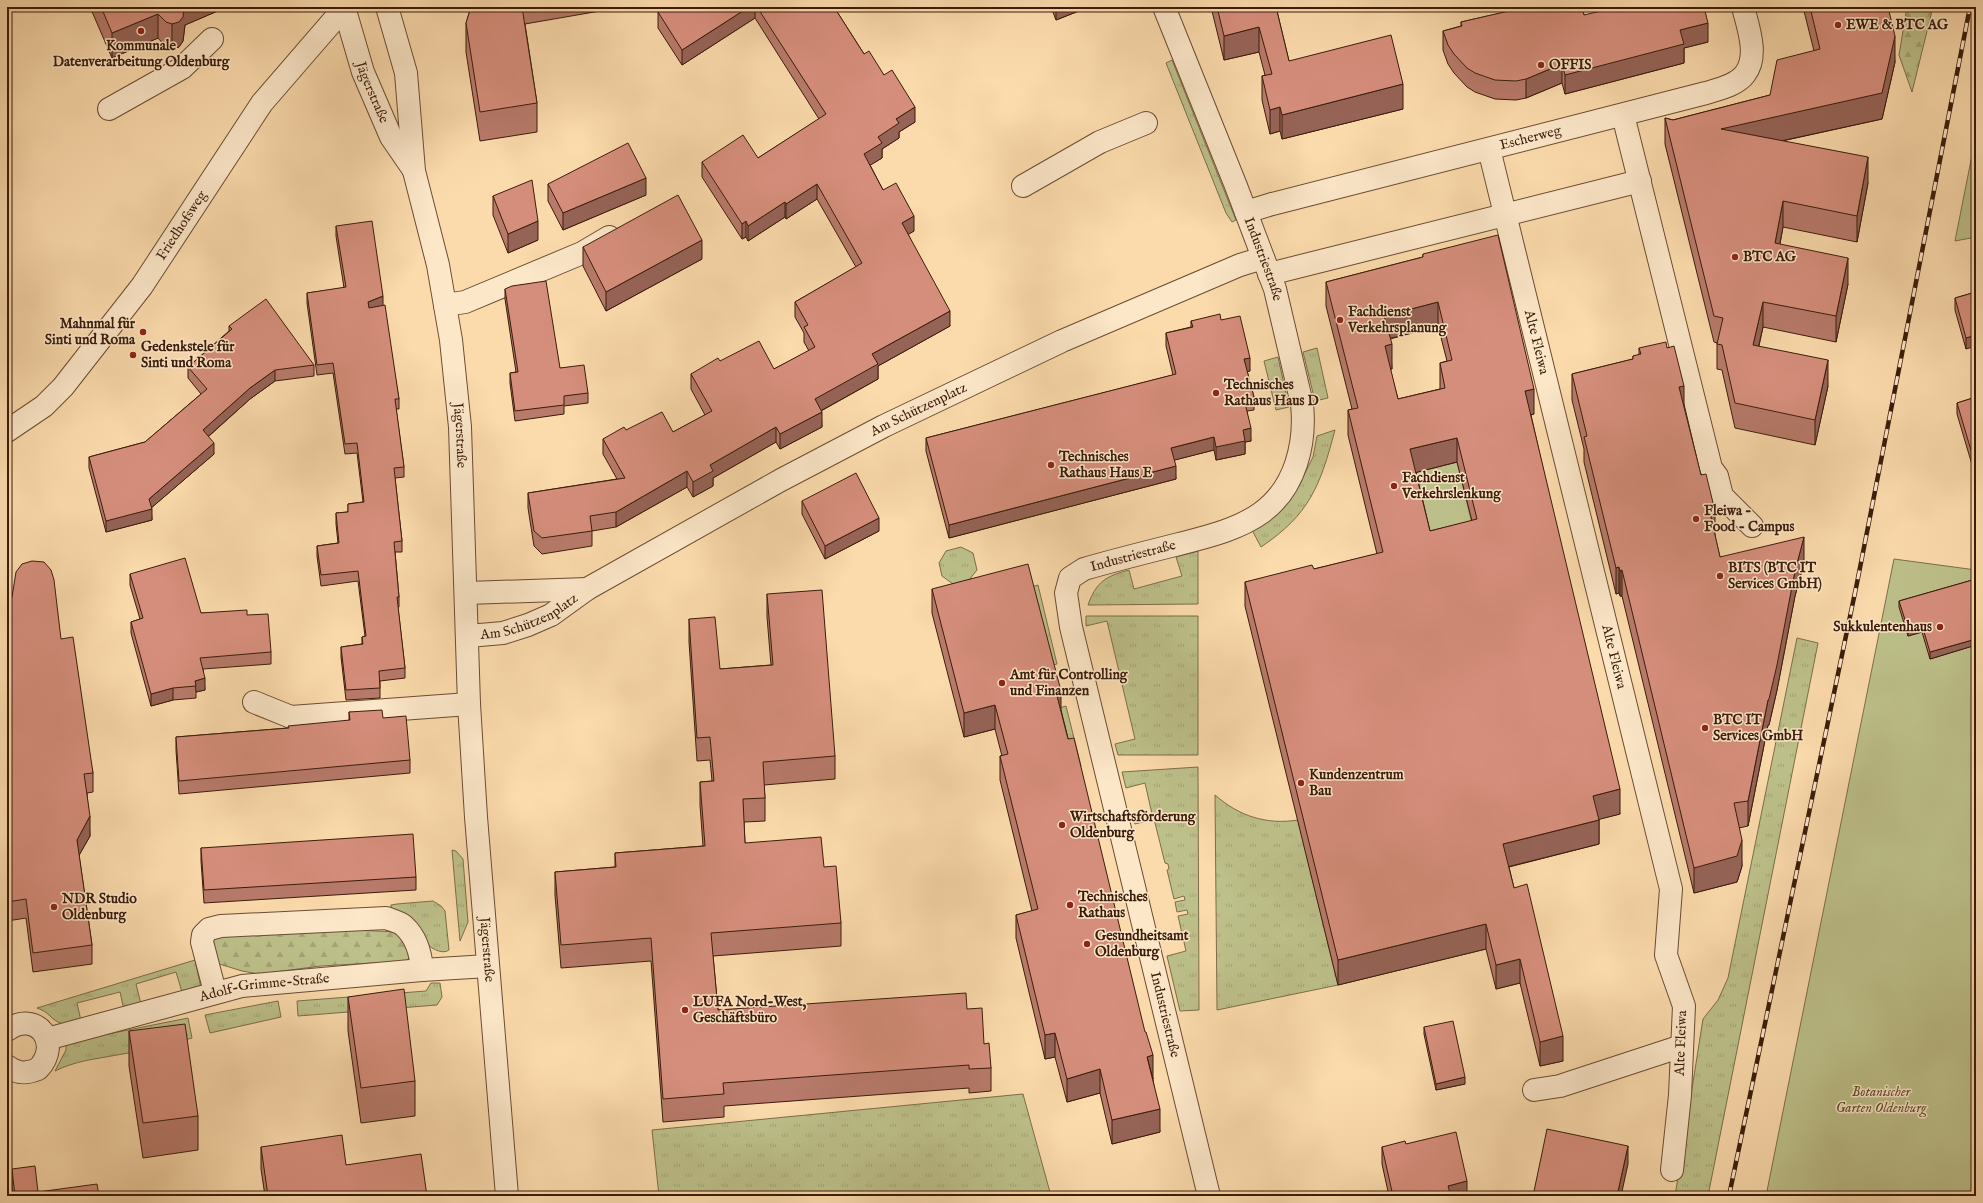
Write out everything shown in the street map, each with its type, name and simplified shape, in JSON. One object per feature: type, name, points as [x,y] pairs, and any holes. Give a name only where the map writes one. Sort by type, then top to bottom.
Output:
[{"type":"street","name":"Jägerstraße","points":[[344,7],[363,72],[392,137],[414,171]]},
{"type":"street","name":"Friedhofsweg","points":[[7,431],[44,406],[63,387],[142,286],[262,103],[344,7]]},
{"type":"street","name":"Jägerstraße","points":[[387,7],[406,73],[414,171],[438,266],[450,340],[460,427],[468,636],[469,704],[476,817],[507,1196]]},
{"type":"street","name":"Industriestraße","points":[[1164,7],[1246,212],[1275,289],[1299,388],[1303,417],[1303,436],[1300,453],[1294,471],[1280,494],[1262,512],[1242,524],[1206,537],[1084,569],[1070,578],[1066,593],[1071,627],[1209,1196]]},
{"type":"street","name":"Escherweg","points":[[1246,212],[1272,204],[1623,115],[1729,86],[1745,74],[1752,59],[1749,30],[1743,7]]},
{"type":"street","points":[[109,108],[182,68],[212,40]]},
{"type":"street","points":[[1623,115],[1711,468],[1717,476],[1722,496],[1752,526]]},
{"type":"street","points":[[1023,186],[1100,142],[1146,123]]},
{"type":"street","name":"Alte Fleiwa","points":[[1489,149],[1671,889],[1666,955],[1684,1006],[1680,1095],[1672,1170]]},
{"type":"street","name":"Am Schützenplatz","points":[[468,636],[503,633],[528,625],[551,615],[587,589],[781,480],[884,426],[1062,341],[1240,266],[1266,266],[1505,215],[1640,181]]},
{"type":"street","points":[[445,305],[465,302],[582,253],[627,227]]},
{"type":"street","name":"Am Schützenplatz","points":[[466,593],[587,589]]},
{"type":"street","points":[[254,702],[291,716],[469,704]]},
{"type":"street","points":[[215,992],[202,942],[202,935],[209,929],[221,926],[386,918],[403,925],[413,939],[421,954],[422,970]]},
{"type":"street","name":"Adolf-Grimme-Straße","points":[[47,1039],[215,992],[242,986],[422,970],[488,966]]},
{"type":"street","points":[[7,1030],[20,1023],[37,1027],[43,1032],[47,1039],[48,1056],[38,1069],[22,1073],[14,1071],[7,1066]]},
{"type":"street","points":[[1534,1090],[1560,1086],[1682,1046]]},
{"type":"green space","points":[[1904,7],[1933,7],[1912,92],[1899,55],[1906,13]]},
{"type":"green space","points":[[1172,60],[1236,220],[1232,222],[1226,213],[1166,63]]},
{"type":"green space","points":[[1976,135],[1976,237],[1955,241]]},
{"type":"green space","points":[[1317,348],[1328,398],[1315,401],[1303,352]]},
{"type":"green space","points":[[1278,357],[1289,407],[1276,410],[1264,361]]},
{"type":"green space","points":[[1335,430],[1324,467],[1311,497],[1291,523],[1278,535],[1261,547],[1252,530],[1300,483],[1313,457],[1317,436]]},
{"type":"green space","points":[[1457,462],[1477,544],[1430,555],[1410,474]]},
{"type":"green space","points":[[961,547],[973,553],[977,570],[969,580],[953,584],[942,576],[939,563],[946,551]]},
{"type":"green space","points":[[1198,551],[1198,604],[1088,605],[1098,585],[1114,575],[1129,570],[1134,589],[1182,576],[1176,557]]},
{"type":"green space","name":"Botanischer Garten Oldenburg","points":[[1894,559],[1976,570],[1976,1196],[1766,1196]]},
{"type":"green space","points":[[1038,585],[1057,664],[1049,666],[1028,588]]},
{"type":"green space","points":[[1086,616],[1198,616],[1198,755],[1118,755],[1115,744],[1135,739],[1107,621],[1086,626]]},
{"type":"green space","points":[[1797,638],[1818,643],[1708,1196],[1675,1196],[1703,1019],[1718,1000],[1728,978]]},
{"type":"green space","points":[[1066,706],[1081,766],[1075,767],[1059,708]]},
{"type":"green space","points":[[1198,767],[1199,1010],[1180,1011],[1167,956],[1186,951],[1178,916],[1188,914],[1187,910],[1177,912],[1175,902],[1185,900],[1184,896],[1174,899],[1167,870],[1169,869],[1168,864],[1165,863],[1154,819],[1135,824],[1133,818],[1152,814],[1145,783],[1126,788],[1122,772]]},
{"type":"green space","points":[[1215,795],[1234,808],[1254,817],[1275,821],[1298,820],[1338,985],[1217,1010]]},
{"type":"green space","points":[[452,850],[456,851],[463,859],[468,922],[460,941]]},
{"type":"green space","points":[[433,901],[441,906],[445,911],[449,950],[443,952],[435,950],[418,937],[391,909],[391,905]]},
{"type":"green space","points":[[329,929],[399,932],[410,957],[406,961],[321,966],[259,974],[242,971],[216,963],[213,936]]},
{"type":"green space","points":[[195,960],[201,988],[182,992],[176,972],[136,984],[141,1004],[124,1010],[120,992],[77,1003],[81,1021],[63,1024],[37,1008]]},
{"type":"green space","points":[[431,983],[440,983],[442,997],[437,1005],[298,1016],[297,1001],[426,991]]},
{"type":"green space","points":[[278,1001],[281,1017],[210,1033],[205,1015]]},
{"type":"green space","points":[[188,1018],[192,1038],[145,1050],[85,1061],[55,1071],[66,1050],[66,1045],[73,1041]]},
{"type":"green space","points":[[1023,1094],[1051,1196],[659,1196],[652,1130]]},
{"type":"building","points":[[101,7],[184,7],[183,17],[179,22],[172,24],[166,22],[158,14],[112,33]]},
{"type":"building","points":[[471,7],[522,7],[537,103],[480,112],[466,23]]},
{"type":"building","points":[[666,7],[749,7],[682,50],[658,12]]},
{"type":"building","points":[[757,7],[834,7],[864,54],[869,51],[884,75],[892,70],[915,107],[896,119],[899,123],[878,137],[882,143],[864,154],[883,190],[896,183],[914,216],[902,223],[950,311],[872,354],[878,364],[815,399],[822,412],[780,434],[776,427],[710,465],[713,471],[693,482],[687,471],[616,512],[590,516],[592,531],[542,538],[534,531],[528,493],[625,478],[603,439],[624,427],[626,430],[662,412],[673,432],[712,411],[691,374],[718,358],[720,361],[759,341],[774,369],[815,347],[804,327],[808,325],[795,302],[862,263],[817,184],[786,204],[785,202],[748,226],[746,221],[742,224],[702,162],[743,135],[758,158],[826,114]]},
{"type":"building","points":[[1217,7],[1276,7],[1289,61],[1391,35],[1403,84],[1282,115],[1280,107],[1270,110],[1262,76],[1272,74],[1259,27],[1224,36]]},
{"type":"building","points":[[1508,7],[1582,7],[1584,15],[1618,7],[1704,7],[1708,23],[1680,30],[1684,44],[1565,75],[1562,64],[1526,79],[1516,81],[1495,80],[1475,73],[1467,68],[1448,45],[1443,31],[1462,26],[1461,22],[1509,11]]},
{"type":"building","name":"BTC AG","points":[[1810,7],[1888,7],[1895,36],[1882,93],[1721,129],[1868,157],[1857,216],[1783,201],[1775,243],[1848,258],[1836,316],[1763,302],[1753,345],[1828,360],[1815,420],[1735,403],[1722,345],[1717,344],[1723,318],[1714,316],[1665,118],[1673,120],[1770,95],[1777,60],[1820,49]]},
{"type":"building","points":[[628,143],[646,178],[563,213],[548,184]]},
{"type":"building","points":[[532,180],[538,221],[508,234],[493,196]]},
{"type":"building","points":[[678,195],[702,240],[606,292],[583,247]]},
{"type":"building","points":[[372,221],[383,296],[368,302],[369,308],[385,305],[399,399],[395,399],[404,467],[394,468],[402,541],[394,542],[399,597],[397,597],[405,668],[379,671],[380,688],[346,690],[341,647],[363,644],[362,637],[366,636],[358,571],[321,575],[317,546],[339,543],[336,513],[348,512],[348,504],[364,502],[357,443],[345,444],[333,363],[317,365],[307,293],[346,287],[336,226]]},
{"type":"building","points":[[1498,235],[1534,389],[1525,391],[1620,789],[1593,796],[1599,820],[1503,844],[1514,888],[1527,884],[1563,1036],[1540,1042],[1520,959],[1496,965],[1486,924],[1338,960],[1245,582],[1312,565],[1314,569],[1383,552],[1348,410],[1358,408],[1326,282],[1423,257],[1423,254]],"holes":[[[1438,302],[1452,360],[1440,363],[1445,388],[1398,399],[1385,346],[1392,344],[1384,316]],[[1457,438],[1477,519],[1430,531],[1410,449]]]},
{"type":"building","points":[[546,281],[560,368],[584,365],[588,393],[564,396],[564,405],[515,411],[510,373],[518,372],[505,289],[512,286]]},
{"type":"building","points":[[1976,292],[1976,335],[1966,338],[1955,298]]},
{"type":"building","points":[[266,299],[314,365],[275,370],[250,388],[203,430],[214,443],[149,499],[152,509],[106,521],[89,457],[145,442],[207,389],[188,367],[232,329],[229,326]]},
{"type":"building","points":[[1220,314],[1221,320],[1240,316],[1250,358],[1244,359],[1254,397],[1244,399],[1251,428],[1243,430],[1245,441],[1216,447],[1214,437],[1171,448],[1176,466],[949,525],[926,438],[1176,374],[1166,333],[1193,327],[1191,321]]},
{"type":"building","points":[[1666,342],[1667,348],[1674,346],[1684,386],[1679,387],[1701,475],[1706,474],[1715,511],[1710,513],[1720,557],[1804,537],[1795,571],[1748,801],[1734,803],[1742,840],[1737,856],[1694,868],[1622,570],[1620,571],[1619,567],[1616,568],[1584,437],[1587,436],[1572,374],[1633,359],[1633,356],[1641,354],[1639,348]]},
{"type":"building","points":[[1976,397],[1976,456],[1973,457],[1957,403]]},
{"type":"building","points":[[856,473],[879,518],[825,546],[802,501]]},
{"type":"building","points":[[185,558],[201,613],[247,610],[247,615],[268,614],[271,652],[200,658],[205,678],[195,681],[196,686],[173,688],[151,694],[131,622],[143,618],[130,574]]},
{"type":"building","points":[[32,561],[44,562],[51,570],[54,580],[61,639],[73,637],[93,773],[84,774],[90,816],[77,840],[92,945],[33,953],[26,899],[7,902],[7,596],[12,597],[16,572],[22,564]]},
{"type":"building","points":[[1028,564],[1061,691],[1056,692],[1068,739],[1074,738],[1145,1032],[1153,1055],[1147,1057],[1160,1109],[1112,1120],[1100,1069],[1067,1079],[1055,1033],[1045,1035],[1016,915],[1038,909],[1000,756],[1008,754],[995,705],[964,713],[932,589]]},
{"type":"building","name":"Sukkulentenhaus","points":[[1976,579],[1976,639],[1930,652],[1922,625],[1908,629],[1899,601]]},
{"type":"building","points":[[822,590],[835,756],[763,762],[765,798],[743,799],[745,843],[821,837],[824,867],[836,866],[841,923],[711,933],[718,1010],[966,993],[967,1009],[982,1008],[984,1044],[989,1043],[991,1068],[969,1069],[969,1065],[723,1083],[724,1094],[663,1099],[651,938],[561,945],[555,872],[616,867],[615,853],[705,846],[700,782],[714,781],[710,737],[697,738],[689,619],[715,617],[720,669],[773,665],[767,594]]},
{"type":"building","points":[[382,710],[383,718],[406,716],[410,760],[179,781],[176,737],[289,728],[288,726],[350,720],[349,712]]},
{"type":"building","points":[[413,834],[416,877],[204,890],[201,848]]},
{"type":"building","points":[[404,989],[415,1081],[361,1088],[348,997]]},
{"type":"building","points":[[1453,1021],[1465,1077],[1436,1084],[1424,1027]]},
{"type":"building","points":[[185,1024],[198,1116],[143,1123],[129,1031]]},
{"type":"building","points":[[1547,1129],[1628,1146],[1617,1196],[1533,1196]]},
{"type":"building","points":[[1456,1132],[1467,1181],[1448,1186],[1451,1196],[1393,1196],[1382,1147],[1405,1141],[1406,1144]]},
{"type":"building","points":[[342,1135],[346,1165],[421,1154],[427,1196],[268,1196],[261,1147]]},
{"type":"building","points":[[35,1166],[38,1192],[97,1184],[99,1196],[15,1196],[12,1169]]},
{"type":"building","points":[[194,1192],[194,1196],[164,1196]]},
{"type":"railway","points":[[1729,1196],[1857,583],[1970,7]]},
{"type":"place","name":"EWE & BTC AG","points":[[1838,25]]},
{"type":"place","name":"Kommunale Datenverarbeitung Oldenburg","points":[[141,31]]},
{"type":"place","name":"OFFIS","points":[[1541,65]]},
{"type":"place","name":"BTC AG","points":[[1735,257]]},
{"type":"place","name":"Fachdienst Verkehrsplanung","points":[[1340,320]]},
{"type":"place","name":"Mahnmal für Sinti und Roma","points":[[143,332]]},
{"type":"place","name":"Gedenkstele für Sinti und Roma","points":[[133,355]]},
{"type":"place","name":"Technisches Rathaus Haus D","points":[[1216,393]]},
{"type":"place","name":"Technisches Rathaus Haus E","points":[[1051,465]]},
{"type":"place","name":"Fachdienst Verkehrslenkung","points":[[1394,486]]},
{"type":"place","name":"Fleiwa - Food - Campus","points":[[1696,519]]},
{"type":"place","name":"BITS (BTC IT Services GmbH)","points":[[1720,576]]},
{"type":"place","name":"Sukkulentenhaus","points":[[1940,627]]},
{"type":"place","name":"Amt für Controlling und Finanzen","points":[[1002,683]]},
{"type":"place","name":"BTC IT Services GmbH","points":[[1705,728]]},
{"type":"place","name":"Kundenzentrum Bau","points":[[1301,783]]},
{"type":"place","name":"Wirtschaftsförderung Oldenburg","points":[[1062,825]]},
{"type":"place","name":"Technisches Rathaus","points":[[1070,905]]},
{"type":"place","name":"NDR Studio Oldenburg","points":[[54,907]]},
{"type":"place","name":"Gesundheitsamt Oldenburg","points":[[1087,944]]},
{"type":"place","name":"LUFA Nord-West, Geschäftsbüro","points":[[685,1010]]}]
